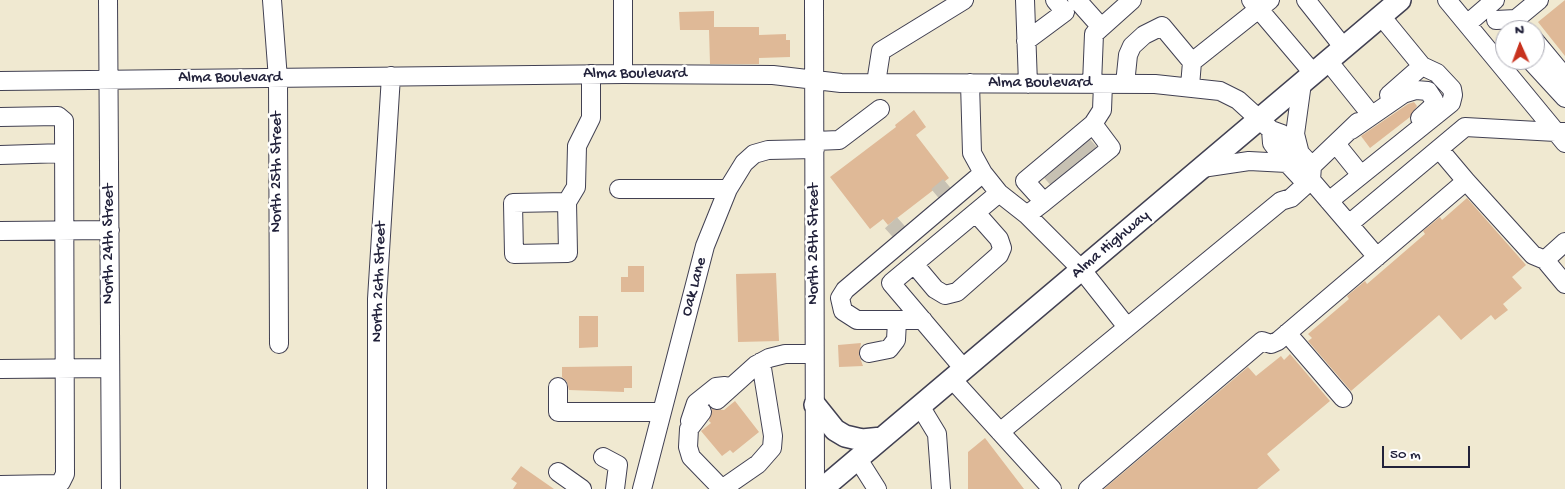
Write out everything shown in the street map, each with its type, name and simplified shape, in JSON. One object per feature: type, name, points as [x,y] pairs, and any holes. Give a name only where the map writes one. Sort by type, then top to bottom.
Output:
[{"type":"main road","name":"Alma Highway","points":[[822,489],[1202,168],[1266,124],[1322,66],[1400,0]]},
{"type":"main road","points":[[814,405],[836,430],[845,436],[862,440],[882,438]]},
{"type":"street","name":"North 24th Street","points":[[108,0],[111,489]]},
{"type":"street","name":"North 25th Street","points":[[272,0],[278,79],[279,344]]},
{"type":"street","points":[[623,0],[623,74]]},
{"type":"street","name":"North 28th Street","points":[[814,0],[816,79],[814,489]]},
{"type":"street","points":[[876,83],[881,51],[964,0]]},
{"type":"street","points":[[1025,0],[1028,84]]},
{"type":"street","points":[[1026,41],[1064,12],[1055,0]]},
{"type":"street","points":[[1077,0],[1100,27]]},
{"type":"street","points":[[1027,215],[1044,202],[1102,110],[1097,84],[1094,34],[1132,0]]},
{"type":"street","points":[[1303,166],[1295,134],[1322,66],[1306,0]]},
{"type":"street","points":[[1447,0],[1562,136]]},
{"type":"street","points":[[1467,24],[1504,18],[1539,0]]},
{"type":"street","points":[[1190,86],[1192,62],[1260,3],[1369,112]]},
{"type":"street","points":[[1329,201],[1451,102],[1452,89],[1437,73],[1422,66],[1381,16]]},
{"type":"street","points":[[1125,84],[1128,55],[1132,46],[1144,34],[1162,26],[1192,62]]},
{"type":"street","points":[[1545,57],[1554,72],[1565,98]]},
{"type":"street","points":[[1000,432],[1281,200],[1290,198],[1303,166],[1336,144],[1369,112],[1422,66]]},
{"type":"street","points":[[567,202],[576,187],[577,146],[590,118],[591,74]]},
{"type":"street","name":"Alma Boulevard","points":[[0,82],[623,74],[773,75],[841,83],[1190,86],[1220,91],[1238,100],[1266,124],[1282,134],[1329,201],[1377,257]]},
{"type":"street","name":"North 26th Street","points":[[377,489],[377,299],[391,76]]},
{"type":"street","points":[[970,84],[972,153],[983,173],[1000,193],[1027,215],[1082,270],[1128,327]]},
{"type":"street","points":[[1351,130],[1403,94],[1416,90],[1428,91],[1434,100],[1433,106],[1403,132],[1392,150]]},
{"type":"street","name":"Oak Lane","points":[[642,489],[705,246],[728,188],[744,163],[754,154],[768,150],[815,145],[839,140],[880,109]]},
{"type":"street","points":[[0,117],[62,117],[64,121],[65,231],[64,478],[56,484],[0,484]]},
{"type":"street","points":[[1044,202],[1025,182],[1111,148],[1093,124]]},
{"type":"street","points":[[1349,224],[1465,127],[1562,136]]},
{"type":"street","points":[[1336,144],[1361,175]]},
{"type":"street","points":[[1438,150],[1533,255],[1544,260],[1565,284]]},
{"type":"street","points":[[0,155],[64,153]]},
{"type":"street","points":[[1202,168],[1249,161],[1303,166]]},
{"type":"street","points":[[923,320],[857,320],[843,311],[840,298],[845,290],[983,173]]},
{"type":"street","points":[[1088,489],[1262,341],[1270,344],[1288,333],[1466,180]]},
{"type":"street","points":[[929,219],[933,205],[943,191],[967,186]]},
{"type":"street","points":[[619,188],[728,188]]},
{"type":"street","points":[[1000,193],[891,283],[923,320],[958,374],[1000,432],[1052,489]]},
{"type":"street","points":[[914,264],[935,289],[945,295],[957,292],[999,255],[1002,248],[999,239],[976,213]]},
{"type":"street","points":[[882,258],[885,245],[897,230],[911,222],[929,219]]},
{"type":"street","points":[[0,231],[110,230]]},
{"type":"street","points":[[1544,260],[1565,242]]},
{"type":"street","points":[[869,353],[889,349],[896,340],[897,321]]},
{"type":"street","points":[[1288,333],[1344,398]]},
{"type":"street","points":[[717,400],[761,362],[786,354],[814,354]]},
{"type":"street","points":[[732,387],[723,385],[716,387],[696,403],[687,440],[691,456],[722,489],[758,464],[772,448],[773,436],[761,362]]},
{"type":"street","points":[[0,369],[110,368]]},
{"type":"street","points":[[558,387],[558,412],[662,412]]},
{"type":"street","points":[[920,406],[937,434],[940,446],[941,489]]},
{"type":"street","points":[[689,429],[702,412]]},
{"type":"street","points":[[602,457],[618,465],[615,489]]},
{"type":"street","points":[[858,459],[877,489]]},
{"type":"street","points":[[558,472],[582,489]]},
{"type":"building","points":[[1565,0],[1565,56],[1545,31],[1545,20],[1540,20]]},
{"type":"building","points":[[714,11],[714,27],[759,27],[759,35],[786,34],[786,40],[790,40],[790,57],[759,58],[759,64],[710,64],[709,30],[680,30],[679,12]]},
{"type":"building","points":[[1414,102],[1417,106],[1410,117],[1370,148],[1361,136],[1408,104]]},
{"type":"building","points":[[914,110],[926,127],[916,135],[949,178],[888,225],[883,219],[870,229],[830,177],[896,127],[895,125]]},
{"type":"building","points":[[1467,198],[1526,265],[1512,277],[1522,288],[1503,304],[1508,310],[1495,320],[1491,315],[1461,340],[1439,315],[1351,391],[1308,341],[1312,338],[1308,334],[1349,299],[1347,296],[1365,281],[1367,284],[1425,234],[1423,231],[1440,217],[1442,220]]},
{"type":"building","points":[[628,266],[644,266],[644,292],[621,292],[621,277],[628,277]]},
{"type":"building","points":[[776,273],[779,341],[738,342],[736,274]]},
{"type":"building","points":[[579,316],[598,316],[598,347],[579,348]]},
{"type":"building","points":[[861,343],[859,355],[863,366],[839,367],[838,345]]},
{"type":"building","points":[[1290,354],[1330,401],[1267,454],[1280,470],[1257,489],[1104,489],[1248,367],[1256,376],[1281,356],[1284,360]]},
{"type":"building","points":[[632,366],[632,388],[624,388],[624,392],[569,390],[567,382],[562,377],[562,367]]},
{"type":"building","points":[[735,401],[759,432],[733,453],[730,450],[722,456],[701,431],[711,423],[709,421],[712,409],[724,410]]},
{"type":"building","points":[[985,438],[1024,489],[968,489],[968,452]]},
{"type":"building","points":[[521,466],[554,489],[513,489],[517,483],[511,479]]},
{"type":"tunnel","points":[[1083,145],[1091,154]]},
{"type":"tunnel","points":[[1072,154],[1079,163]]},
{"type":"tunnel","points":[[1061,163],[1069,172]]},
{"type":"tunnel","points":[[1051,172],[1059,181]]},
{"type":"tunnel","points":[[937,196],[949,186]]},
{"type":"tunnel","points":[[891,235],[903,224]]}]
